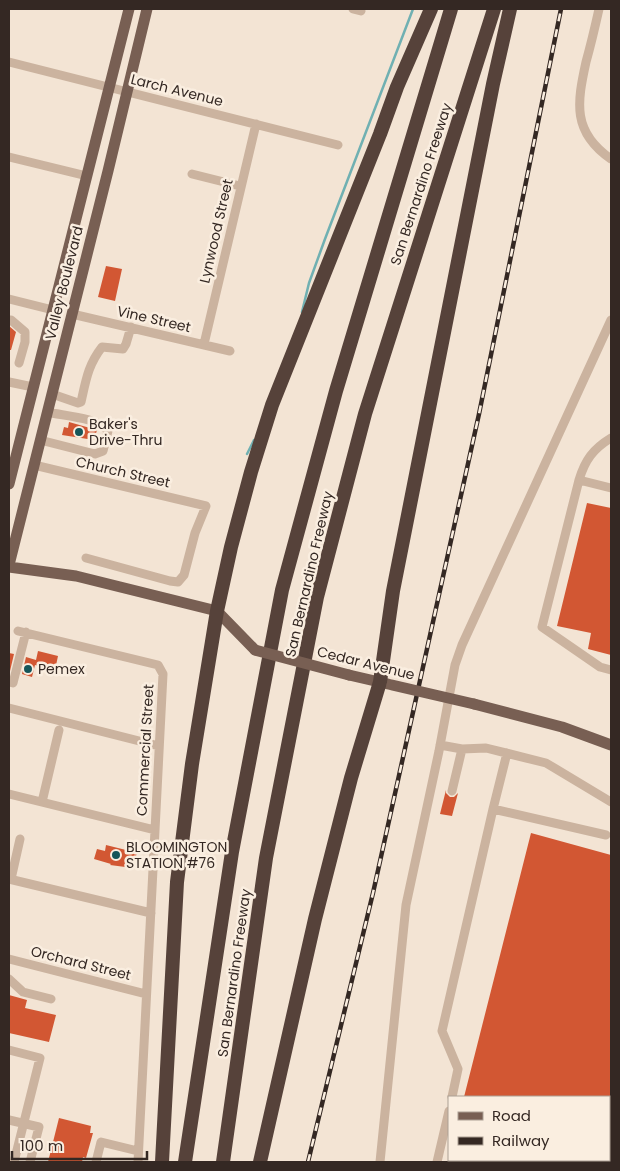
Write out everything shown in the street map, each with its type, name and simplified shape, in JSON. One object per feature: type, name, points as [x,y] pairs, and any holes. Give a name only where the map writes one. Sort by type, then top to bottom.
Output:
[{"type":"highway","points":[[162,1162],[177,882],[192,764],[217,610],[251,472],[272,405],[397,87],[431,9]]},
{"type":"highway","name":"San Bernardino Freeway","points":[[186,1162],[232,852],[282,590],[336,391],[451,9]]},
{"type":"highway","name":"San Bernardino Freeway","points":[[223,1162],[266,858],[317,597],[365,414],[494,9]]},
{"type":"highway","points":[[260,1162],[320,900],[351,778],[386,684],[394,582],[493,84],[510,9]]},
{"type":"main road","name":"Valley Boulevard","points":[[9,484],[12,459],[33,387],[129,9]]},
{"type":"main road","name":"Valley Boulevard","points":[[9,566],[147,9]]},
{"type":"main road","points":[[9,566],[76,576],[217,610]]},
{"type":"main road","name":"Cedar Avenue","points":[[217,610],[255,650],[562,727],[611,745]]},
{"type":"street","points":[[599,9],[580,91],[580,108],[581,120],[588,138],[598,150],[611,159]]},
{"type":"street","name":"Larch Avenue","points":[[9,62],[338,145]]},
{"type":"street","name":"Lynwood Street","points":[[204,344],[256,124]]},
{"type":"street","points":[[9,157],[87,176]]},
{"type":"street","points":[[192,174],[240,186]]},
{"type":"street","points":[[9,299],[53,310]]},
{"type":"street","name":"Vine Street","points":[[72,314],[230,351]]},
{"type":"street","points":[[9,320],[24,332],[25,342],[19,363]]},
{"type":"street","points":[[380,1162],[406,905],[455,665],[462,645],[611,320]]},
{"type":"street","points":[[52,394],[78,403],[81,402],[88,369],[96,354],[102,347],[123,349],[131,327]]},
{"type":"street","points":[[9,382],[33,387]]},
{"type":"street","points":[[40,440],[95,454],[103,451],[108,431],[103,426],[85,420],[47,412]]},
{"type":"street","points":[[611,438],[594,450],[584,463],[542,627],[600,667],[611,670]]},
{"type":"street","name":"Church Street","points":[[34,465],[206,506],[195,533],[184,575],[178,582],[86,558]]},
{"type":"street","points":[[579,480],[611,488]]},
{"type":"street","name":"Commercial Street","points":[[9,682],[13,683],[22,632],[158,665],[163,674],[138,1162]]},
{"type":"street","points":[[9,708],[159,746]]},
{"type":"street","points":[[42,802],[59,730]]},
{"type":"street","points":[[440,745],[462,749],[486,748],[546,763],[611,802]]},
{"type":"street","points":[[452,791],[462,749]]},
{"type":"street","points":[[452,1096],[458,1069],[442,1031],[507,753]]},
{"type":"street","points":[[9,794],[155,830]]},
{"type":"street","points":[[494,809],[610,834]]},
{"type":"street","points":[[20,839],[10,879],[151,913]]},
{"type":"street","name":"Orchard Street","points":[[9,959],[146,994]]},
{"type":"street","points":[[9,979],[23,992],[50,999]]},
{"type":"street","points":[[9,1050],[40,1058],[14,1162]]},
{"type":"street","points":[[437,1162],[448,1115]]},
{"type":"street","points":[[9,1120],[39,1128],[30,1162]]},
{"type":"street","points":[[96,1162],[101,1142],[138,1151]]},
{"type":"building","points":[[106,266],[122,269],[115,301],[98,297]]},
{"type":"building","points":[[9,326],[16,332],[11,350],[9,350]]},
{"type":"building","name":"Baker's Drive-Thru","points":[[69,422],[97,430],[94,440],[62,435],[64,427],[68,428]]},
{"type":"building","points":[[587,503],[611,508],[611,655],[588,649],[591,633],[557,626]]},
{"type":"building","points":[[38,651],[58,656],[55,670],[35,665],[32,677],[22,674],[26,657],[36,660]]},
{"type":"building","points":[[9,653],[14,654],[10,671],[9,671]]},
{"type":"building","points":[[446,790],[450,797],[454,797],[458,793],[452,816],[440,814]]},
{"type":"building","points":[[531,833],[611,855],[611,1097],[464,1096]]},
{"type":"building","name":"BLOOMINGTON STATION #76","points":[[128,842],[139,845],[133,868],[110,865],[94,859],[97,849],[105,851],[106,845],[126,850]]},
{"type":"building","points":[[9,995],[27,1000],[25,1008],[56,1015],[49,1042],[9,1033]]},
{"type":"building","points":[[59,1118],[91,1126],[90,1133],[93,1133],[86,1158],[83,1157],[82,1162],[48,1162]]},
{"type":"waterway","points":[[302,312],[309,283],[325,239],[413,9]]},
{"type":"waterway","points":[[247,454],[254,440]]},
{"type":"railway","points":[[308,1162],[373,893],[479,414],[561,9]]},
{"type":"place","name":"Baker's Drive-Thru","points":[[79,432]]},
{"type":"place","name":"Pemex","points":[[28,669]]},
{"type":"place","name":"BLOOMINGTON STATION #76","points":[[116,855]]}]
